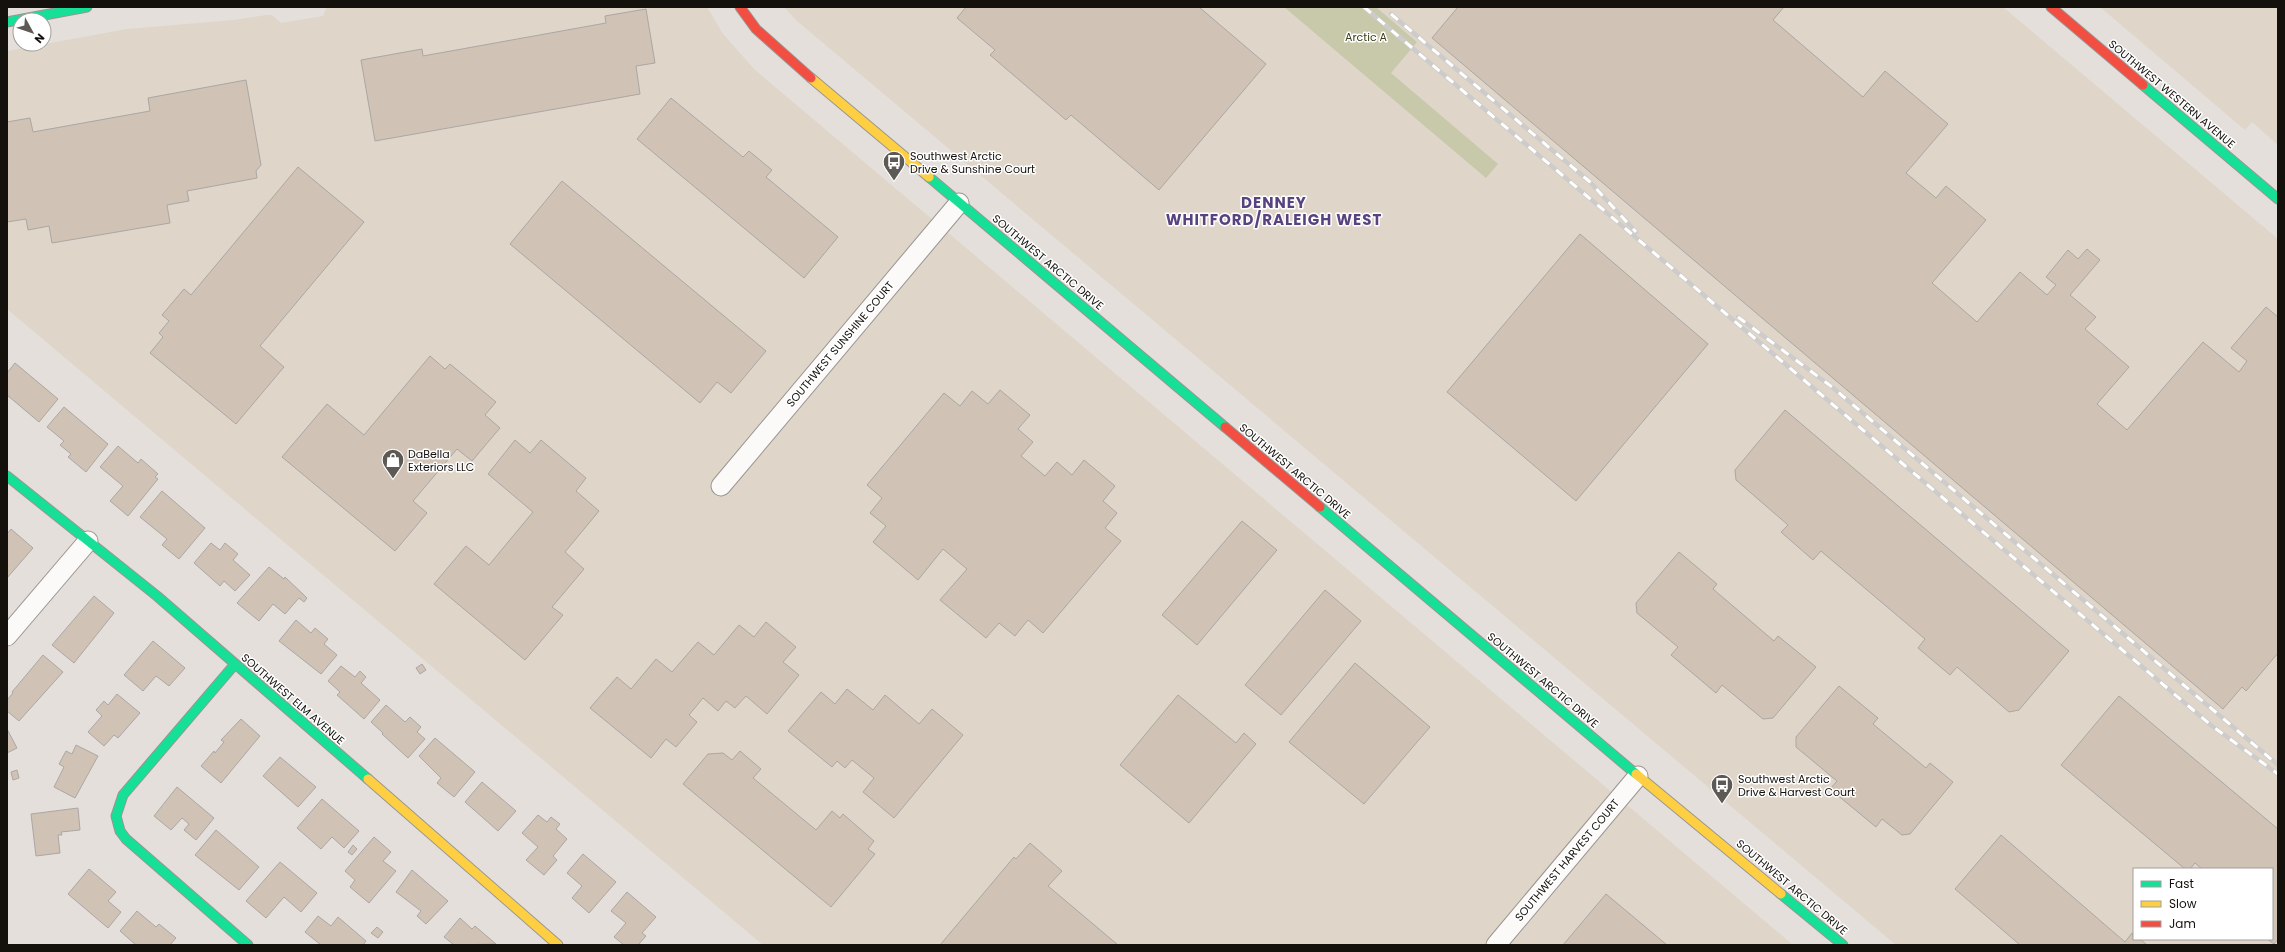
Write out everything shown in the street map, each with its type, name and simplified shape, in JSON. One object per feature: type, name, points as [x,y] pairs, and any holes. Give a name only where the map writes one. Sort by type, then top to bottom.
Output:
[{"type":"street","name":"SOUTHWEST ARCTIC DRIVE","points":[[740,7],[756,29],[777,49],[1638,776],[1843,945]]},
{"type":"street","name":"SOUTHWEST WESTERN AVENUE","points":[[2051,7],[2278,199]]},
{"type":"street","points":[[7,22],[80,8]]},
{"type":"street","name":"SOUTHWEST SUNSHINE COURT","points":[[721,486],[960,203]]},
{"type":"street","name":"SOUTHWEST ELM AVENUE","points":[[7,476],[157,596],[558,945]]},
{"type":"street","points":[[7,636],[88,540]]},
{"type":"street","points":[[235,664],[130,784],[118,800],[115,817],[118,830],[126,839],[248,945]]},
{"type":"street","name":"SOUTHWEST HARVEST COURT","points":[[1496,945],[1638,776]]},
{"type":"shaded area","points":[[327,7],[707,7],[723,34],[755,70],[1793,945],[763,945],[7,309],[7,51],[52,52],[52,43],[127,29],[234,20],[266,15],[272,15],[281,23],[323,16]]},
{"type":"shaded area","points":[[784,7],[1284,7],[1486,177],[1497,164],[1390,73],[1417,42],[1376,7],[2003,7],[2278,239],[2278,945],[1896,945],[797,21]]},
{"type":"shaded area","points":[[2100,7],[2278,7],[2278,145],[2252,122],[2245,130]]},
{"type":"green space","name":"Arctic A","points":[[1284,7],[1376,7],[1417,42],[1391,73],[1498,164],[1486,178]]},
{"type":"building","points":[[966,7],[1199,7],[1266,64],[1159,190],[1071,115],[1066,120],[990,55],[995,50],[957,18]]},
{"type":"building","points":[[1458,7],[1784,7],[1773,20],[1863,97],[1885,71],[1948,124],[1906,173],[1936,198],[1946,186],[1986,220],[1932,283],[1977,322],[2020,272],[2047,295],[2056,285],[2046,277],[2068,250],[2078,259],[2087,249],[2100,260],[2070,295],[2096,317],[2085,329],[2129,367],[2097,404],[2127,430],[2203,342],[2239,372],[2247,361],[2231,348],[2266,307],[2278,317],[2278,653],[2246,691],[2242,687],[2223,709],[1432,38]]},
{"type":"building","points":[[646,9],[655,63],[636,66],[640,94],[375,141],[361,60],[422,49],[423,56],[606,23],[605,16]]},
{"type":"building","points":[[246,80],[261,165],[256,171],[257,178],[187,191],[189,201],[167,205],[170,223],[52,243],[49,226],[28,230],[26,219],[7,222],[7,122],[30,118],[33,132],[150,111],[148,98]]},
{"type":"building","points":[[671,98],[743,157],[749,151],[772,170],[766,177],[838,237],[804,278],[637,139]]},
{"type":"building","points":[[298,167],[364,222],[260,346],[284,367],[236,424],[150,353],[163,337],[159,333],[169,321],[162,315],[184,289],[191,295]]},
{"type":"building","points":[[562,181],[766,351],[731,393],[717,382],[700,403],[510,244]]},
{"type":"building","points":[[1580,234],[1708,344],[1576,501],[1447,392]]},
{"type":"building","points":[[430,356],[445,369],[450,364],[496,402],[485,415],[500,428],[472,461],[457,449],[413,501],[427,513],[395,551],[282,457],[327,404],[364,435]]},
{"type":"building","points":[[15,363],[58,399],[39,422],[7,395],[7,373]]},
{"type":"building","points":[[1000,390],[1030,415],[1018,429],[1033,442],[1021,456],[1045,476],[1057,462],[1072,475],[1084,460],[1115,486],[1103,501],[1117,513],[1105,528],[1121,541],[1043,633],[1028,620],[1015,636],[999,623],[986,638],[940,600],[967,569],[943,549],[918,580],[873,542],[886,526],[870,513],[882,498],[867,485],[944,393],[960,406],[972,391],[988,404]]},
{"type":"building","points":[[64,407],[108,444],[86,472],[68,457],[71,454],[60,445],[64,441],[47,427]]},
{"type":"building","points":[[1785,410],[2069,651],[2019,710],[2009,712],[1957,667],[1950,675],[1918,648],[1925,639],[1821,551],[1813,560],[1781,532],[1788,525],[1736,480],[1735,470]]},
{"type":"building","points":[[515,440],[530,453],[541,440],[586,478],[576,491],[599,511],[565,552],[584,569],[552,607],[563,615],[525,660],[434,584],[466,546],[489,565],[533,512],[488,474]]},
{"type":"building","points":[[118,446],[138,463],[141,459],[158,474],[155,477],[158,479],[128,516],[110,501],[123,486],[100,467]]},
{"type":"building","points":[[162,491],[205,528],[179,559],[162,545],[167,539],[140,517]]},
{"type":"building","points":[[1242,521],[1277,550],[1197,645],[1162,615]]},
{"type":"building","points":[[11,529],[33,548],[7,578],[7,534]]},
{"type":"building","points":[[211,543],[220,550],[225,543],[238,554],[233,560],[250,575],[235,591],[224,581],[220,586],[194,563]]},
{"type":"building","points":[[1679,552],[1717,584],[1713,589],[1774,641],[1778,636],[1816,667],[1773,718],[1763,719],[1722,685],[1716,693],[1671,655],[1678,647],[1637,613],[1636,603]]},
{"type":"building","points":[[269,567],[284,579],[285,577],[307,598],[304,602],[299,598],[285,614],[273,604],[259,621],[237,603]]},
{"type":"building","points":[[1325,590],[1361,621],[1281,715],[1245,685]]},
{"type":"building","points":[[94,596],[114,613],[74,663],[52,645]]},
{"type":"building","points":[[296,620],[311,633],[315,628],[328,639],[324,644],[337,655],[321,674],[279,641]]},
{"type":"building","points":[[766,622],[796,647],[783,662],[799,675],[767,714],[746,696],[735,708],[726,701],[718,711],[703,698],[689,715],[697,722],[676,747],[666,739],[651,758],[590,708],[617,677],[631,689],[656,659],[672,672],[698,642],[714,655],[739,625],[754,637]]},
{"type":"building","points":[[153,641],[185,668],[169,686],[156,676],[143,691],[124,675]]},
{"type":"building","points":[[43,655],[63,672],[19,721],[7,711],[7,700]]},
{"type":"building","points":[[1355,663],[1430,727],[1364,804],[1289,742]]},
{"type":"building","points":[[422,664],[426,670],[420,674],[416,668]]},
{"type":"building","points":[[341,666],[355,677],[360,671],[366,677],[361,683],[380,700],[364,719],[337,695],[340,692],[328,681]]},
{"type":"building","points":[[1839,686],[1878,718],[1873,724],[1926,768],[1930,763],[1953,782],[1910,834],[1902,835],[1882,819],[1876,827],[1830,789],[1837,781],[1796,747],[1796,737]]},
{"type":"building","points":[[847,689],[873,710],[885,695],[919,724],[932,709],[963,735],[894,818],[863,792],[874,778],[852,760],[845,768],[837,761],[832,767],[788,731],[821,692],[835,704]]},
{"type":"building","points":[[117,694],[140,713],[118,738],[114,735],[104,746],[88,732],[102,716],[96,710],[104,701],[108,705]]},
{"type":"building","points":[[1178,695],[1236,743],[1244,733],[1256,744],[1189,823],[1120,765]]},
{"type":"building","points":[[2119,696],[2278,829],[2278,939],[2274,944],[2268,940],[2273,940],[2273,868],[2201,868],[2195,863],[2191,868],[2184,868],[2061,765]]},
{"type":"building","points":[[386,705],[405,722],[410,717],[421,727],[417,732],[425,739],[408,758],[371,722]]},
{"type":"building","points":[[241,719],[260,736],[221,783],[201,766],[214,751],[215,753],[224,742],[221,740]]},
{"type":"building","points":[[7,729],[17,748],[7,753]]},
{"type":"building","points":[[435,738],[475,772],[454,797],[437,783],[441,778],[419,756]]},
{"type":"building","points":[[76,745],[98,756],[75,798],[54,787],[64,767],[59,764],[66,751],[72,754]]},
{"type":"building","points":[[740,751],[761,769],[753,778],[816,830],[832,811],[840,818],[843,814],[874,841],[868,849],[875,854],[831,907],[683,784],[708,754],[723,753],[732,760]]},
{"type":"building","points":[[280,757],[316,787],[298,807],[263,776]]},
{"type":"building","points":[[17,770],[19,778],[13,780],[11,772]]},
{"type":"building","points":[[482,782],[516,811],[498,831],[465,802]]},
{"type":"building","points":[[177,787],[214,818],[196,840],[184,830],[189,824],[182,818],[171,830],[154,816]]},
{"type":"building","points":[[322,799],[359,831],[344,848],[332,837],[321,849],[297,828]]},
{"type":"building","points":[[78,808],[80,830],[61,832],[62,835],[58,835],[60,853],[36,856],[31,814]]},
{"type":"building","points":[[538,815],[547,822],[551,817],[560,824],[556,829],[567,839],[553,856],[557,860],[544,875],[526,860],[538,847],[522,833]]},
{"type":"building","points":[[216,830],[259,867],[239,890],[195,855]]},
{"type":"building","points":[[2001,835],[2125,942],[2132,933],[2133,940],[2141,940],[2147,945],[2020,945],[1955,889]]},
{"type":"building","points":[[374,837],[391,852],[383,861],[396,871],[369,903],[350,887],[355,880],[345,871]]},
{"type":"building","points":[[1030,843],[1062,871],[1048,886],[1118,945],[940,945],[1014,857],[1016,859]]},
{"type":"building","points":[[353,845],[357,849],[352,855],[348,852]]},
{"type":"building","points":[[583,854],[616,882],[589,913],[572,898],[582,886],[567,873]]},
{"type":"building","points":[[280,862],[317,893],[301,912],[284,897],[266,918],[246,901]]},
{"type":"building","points":[[89,869],[116,892],[108,901],[121,912],[108,928],[68,894]]},
{"type":"building","points":[[412,870],[448,901],[426,924],[417,916],[421,911],[396,892]]},
{"type":"building","points":[[627,892],[656,917],[642,933],[646,936],[638,945],[624,945],[614,937],[626,923],[611,911]]},
{"type":"building","points":[[1606,894],[1667,945],[1563,945]]},
{"type":"building","points":[[137,911],[156,927],[159,924],[176,938],[170,945],[136,945],[120,931]]},
{"type":"building","points":[[318,916],[331,926],[338,917],[366,941],[363,945],[321,945],[305,932]]},
{"type":"building","points":[[460,918],[472,929],[475,926],[496,944],[454,945],[444,937]]},
{"type":"building","points":[[377,927],[383,932],[378,938],[371,933]]},
{"type":"railway","points":[[1364,7],[2212,726],[2278,774]]},
{"type":"railway","points":[[1391,14],[1590,182],[1636,232]]},
{"type":"railway","points":[[1738,317],[1832,387],[2278,765]]},
{"type":"traffic: fast","points":[[7,22],[87,7]]},
{"type":"traffic: fast","points":[[2143,85],[2278,199]]},
{"type":"traffic: fast","points":[[929,177],[1225,427]]},
{"type":"traffic: fast","points":[[7,476],[157,596],[368,779]]},
{"type":"traffic: fast","points":[[1320,507],[1636,774]]},
{"type":"traffic: fast","points":[[235,664],[123,795],[116,816],[120,831],[126,839],[248,945]]},
{"type":"traffic: fast","points":[[1781,894],[1843,945]]},
{"type":"traffic: slow","points":[[811,78],[929,177]]},
{"type":"traffic: slow","points":[[1636,774],[1781,894]]},
{"type":"traffic: slow","points":[[368,779],[558,945]]},
{"type":"traffic: jam","points":[[740,7],[756,29],[811,78]]},
{"type":"traffic: jam","points":[[2051,7],[2143,85]]},
{"type":"traffic: jam","points":[[1225,427],[1320,507]]},
{"type":"place","name":"Southwest Arctic Drive & Sunshine Court","points":[[894,182]]},
{"type":"place","name":"DaBella Exteriors LLC","points":[[393,480]]},
{"type":"place","name":"Southwest Arctic Drive & Harvest Court","points":[[1722,804]]},
{"type":"district","name":"DENNEY WHITFORD/RALEIGH WEST","points":[[1274,212]]}]
